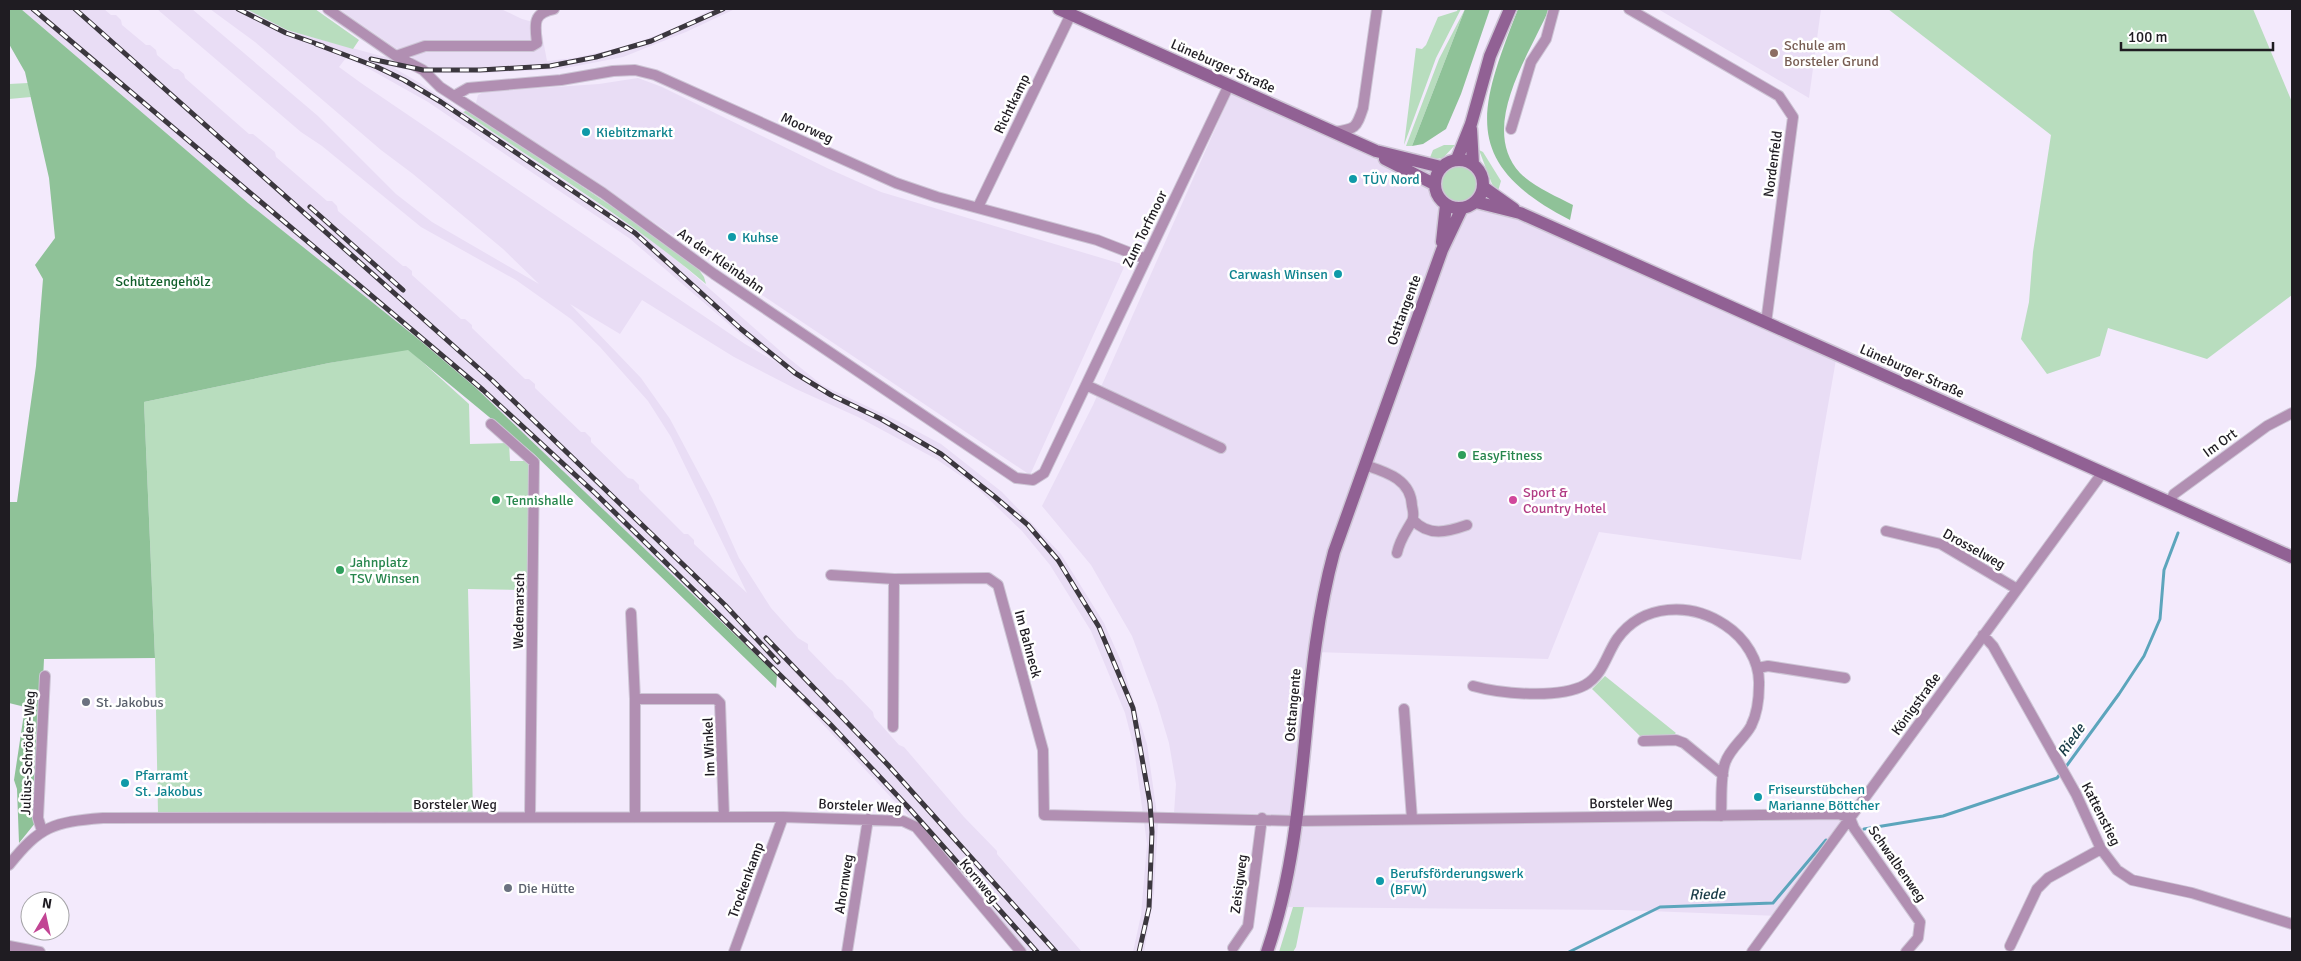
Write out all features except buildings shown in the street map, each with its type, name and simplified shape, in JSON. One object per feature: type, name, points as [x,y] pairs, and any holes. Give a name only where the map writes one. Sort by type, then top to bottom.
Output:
[{"type":"main road","name":"Lüneburger Straße","points":[[1059,9],[1376,151],[1441,167]]},
{"type":"main road","points":[[1457,159],[1471,124],[1490,56],[1510,9]]},
{"type":"main road","points":[[1471,124],[1473,164]]},
{"type":"main road","name":"Lüneburger Straße","points":[[1376,151],[1388,162],[1434,184]]},
{"type":"main road","points":[[1457,159],[1473,164],[1481,174],[1483,187],[1476,202],[1462,208],[1446,204],[1436,194],[1434,184],[1436,175],[1441,167],[1457,159]]},
{"type":"main road","name":"Lüneburger Straße","points":[[1483,187],[1520,213]]},
{"type":"main road","name":"Lüneburger Straße","points":[[1476,202],[1520,213],[2292,557]]},
{"type":"main road","name":"Osttangente","points":[[1442,250],[1446,204]]},
{"type":"main road","name":"Osttangente","points":[[1267,952],[1281,907],[1298,821],[1316,628],[1334,552],[1442,250],[1462,208]]},
{"type":"street","name":"An der Kleinbahn","points":[[328,9],[396,56],[423,70],[454,96],[602,193],[714,274],[1016,478],[1033,480]]},
{"type":"street","points":[[396,56],[425,46],[532,46],[537,43],[535,24],[539,16],[546,10],[554,9]]},
{"type":"street","points":[[1334,132],[1352,129],[1357,124],[1363,108],[1377,9]]},
{"type":"street","points":[[1512,129],[1531,62],[1546,39],[1554,9]]},
{"type":"street","name":"Nordenfeld","points":[[1628,9],[1779,96],[1793,116],[1766,322]]},
{"type":"street","name":"Richtkamp","points":[[978,207],[1071,14]]},
{"type":"street","name":"Moorweg","points":[[454,96],[468,88],[538,83],[613,71],[634,70],[655,75],[896,183],[938,197],[1098,240],[1146,259]]},
{"type":"street","name":"Zum Torfmoor","points":[[1033,480],[1044,473],[1229,85]]},
{"type":"street","points":[[1086,385],[1221,448]]},
{"type":"street","name":"Im Ort","points":[[2170,502],[2174,494],[2267,426],[2292,413]]},
{"type":"street","name":"Wedemarsch","points":[[491,424],[534,462],[530,817]]},
{"type":"street","points":[[1365,464],[1396,476],[1407,489],[1412,501],[1413,520],[1400,540],[1397,553]]},
{"type":"street","name":"Königstraße","points":[[1752,952],[2103,472]]},
{"type":"street","points":[[1413,520],[1419,526],[1433,532],[1449,532],[1467,525]]},
{"type":"street","name":"Drosselweg","points":[[1886,531],[1941,544],[2017,589]]},
{"type":"street","name":"Im Bahneck","points":[[831,575],[894,579],[988,578],[998,584],[1043,750],[1044,814]]},
{"type":"street","points":[[893,727],[894,579]]},
{"type":"street","points":[[1473,686],[1502,692],[1541,692],[1568,690],[1584,686],[1595,678],[1617,640],[1629,627],[1644,617],[1660,610],[1670,610],[1699,612],[1717,619],[1732,630],[1753,655],[1758,668],[1759,684],[1751,726],[1728,755],[1723,775],[1722,816]]},
{"type":"street","points":[[631,613],[635,699],[635,817]]},
{"type":"street","name":"Kattenstieg","points":[[1984,636],[1993,646],[2076,794],[2101,849],[2117,870],[2132,880],[2192,893],[2292,924]]},
{"type":"street","points":[[1758,668],[1768,666],[1845,678]]},
{"type":"street","name":"Julius-Schröder-Weg","points":[[42,831],[38,818],[45,676]]},
{"type":"street","name":"Im Winkel","points":[[635,699],[716,700],[720,703],[724,817]]},
{"type":"street","points":[[1404,709],[1412,820]]},
{"type":"street","points":[[1643,741],[1676,740],[1684,743],[1723,775]]},
{"type":"street","name":"Borsteler Weg","points":[[1044,814],[1262,818],[1298,821],[1839,814],[1850,818]]},
{"type":"street","name":"Borsteler Weg","points":[[9,865],[42,831],[60,823],[103,818],[783,817],[903,821],[916,828]]},
{"type":"street","name":"Trockenkamp","points":[[734,952],[783,817]]},
{"type":"street","name":"Zeisigweg","points":[[1233,948],[1248,926],[1262,818]]},
{"type":"street","name":"Schwalbenweg","points":[[1850,818],[1854,828],[1920,922],[1918,938],[1906,952]]},
{"type":"street","name":"Ahornweg","points":[[847,952],[868,820]]},
{"type":"street","name":"Kornweg","points":[[916,828],[1021,952]]},
{"type":"street","points":[[9,848],[17,855]]},
{"type":"street","points":[[2010,946],[2037,889],[2048,878],[2101,849]]},
{"type":"street","points":[[9,946],[40,952]]},
{"type":"shaded area","points":[[21,9],[104,9],[111,15],[116,15],[121,20],[122,25],[146,45],[150,45],[156,50],[157,55],[174,69],[178,69],[184,74],[185,78],[249,134],[253,134],[275,152],[276,157],[327,201],[332,201],[337,206],[338,211],[403,266],[412,271],[412,275],[461,319],[465,319],[472,325],[472,328],[525,379],[529,379],[535,384],[535,388],[581,432],[585,432],[591,438],[591,442],[628,478],[633,479],[639,485],[639,489],[684,534],[688,534],[694,540],[694,544],[747,593],[671,437],[648,401],[600,347],[571,319],[516,280],[421,227],[322,146],[301,132],[157,9],[192,9],[318,116],[396,194],[432,222],[539,284],[503,249],[413,174],[381,150],[255,42],[210,9],[246,9],[287,30],[381,56],[413,60],[339,9],[501,9],[522,19],[540,24],[547,61],[574,58],[628,46],[680,26],[712,9],[735,9],[686,32],[623,57],[561,69],[486,73],[394,68],[420,83],[661,246],[786,356],[822,385],[896,420],[941,444],[1002,492],[1061,554],[1104,623],[1121,661],[1147,744],[1158,821],[1154,894],[1144,952],[1133,952],[1141,915],[1147,844],[1134,748],[1125,713],[1091,631],[1050,565],[1022,531],[974,485],[936,459],[858,417],[796,389],[734,357],[642,300],[620,334],[570,304],[641,378],[670,419],[712,498],[739,558],[771,608],[798,638],[808,644],[808,649],[837,679],[842,680],[873,712],[874,717],[899,745],[904,747],[964,817],[997,851],[997,854],[1082,952],[1024,952],[914,822],[777,675],[476,388],[417,338],[248,203]],"holes":[[[346,58],[428,102],[629,238],[746,339],[776,362],[745,344],[339,67]]]},
{"type":"shaded area","name":"Schule am Borsteler Grund","points":[[1658,9],[1821,9],[1809,98]]},
{"type":"shaded area","points":[[638,78],[662,87],[827,168],[881,192],[1125,265],[1030,475],[476,103],[478,95],[483,92],[599,84]]},
{"type":"shaded area","points":[[1235,84],[1438,171],[1434,179],[1436,194],[1442,202],[1451,207],[1457,209],[1472,205],[1520,213],[1837,354],[1801,560],[1599,532],[1548,659],[1313,652],[1298,821],[1850,818],[1779,916],[1622,910],[1281,907],[1297,821],[1174,813],[1176,784],[1169,743],[1157,703],[1132,636],[1091,565],[1042,506],[1093,405]]},
{"type":"green space","name":"Schützengehölz","points":[[9,9],[21,9],[248,203],[417,338],[476,388],[777,675],[776,688],[534,454],[408,350],[329,363],[144,402],[155,658],[44,659],[36,822],[19,843],[17,789],[14,780],[25,707],[9,703],[9,502],[17,502],[36,366],[43,279],[35,265],[55,238],[49,178],[25,72],[9,44]]},
{"type":"green space","points":[[246,9],[315,9],[359,40],[353,49],[287,30]]},
{"type":"green space","points":[[1461,9],[1436,58],[1404,145],[1416,48],[1422,49],[1426,45],[1438,17]]},
{"type":"green space","points":[[1465,9],[1412,146],[1406,146],[1439,59]]},
{"type":"green space","points":[[1465,9],[1490,9],[1461,94],[1446,129],[1423,144],[1412,146]]},
{"type":"green space","points":[[1518,9],[1549,9],[1520,69],[1512,91],[1506,113],[1504,134],[1508,155],[1520,173],[1532,183],[1573,205],[1570,220],[1534,199],[1510,177],[1494,155],[1488,131],[1488,105],[1494,76]]},
{"type":"green space","points":[[1888,9],[2253,9],[2292,102],[2292,295],[2207,359],[2108,328],[2100,356],[2047,374],[2021,339],[2029,302],[2033,252],[2051,135]]},
{"type":"green space","points":[[28,83],[31,97],[9,99],[9,84]]},
{"type":"green space","points":[[468,110],[659,238],[697,267],[704,277],[706,284],[617,216],[463,112]]},
{"type":"green space","points":[[1444,145],[1455,145],[1443,158],[1429,160],[1433,150]]},
{"type":"green space","points":[[1479,150],[1483,152],[1501,181],[1498,191],[1492,184]]},
{"type":"green space","points":[[1460,166],[1467,167],[1473,171],[1477,177],[1477,191],[1473,197],[1467,201],[1460,202],[1453,201],[1447,197],[1443,191],[1442,184],[1443,177],[1447,171],[1453,167]]},
{"type":"green space","name":"Jahnplatz TSV Winsen","points":[[408,349],[469,404],[470,444],[509,443],[510,461],[528,461],[529,590],[468,589],[473,814],[158,813],[155,658],[144,402],[329,363]]},
{"type":"green space","points":[[1605,676],[1676,733],[1669,739],[1643,739],[1592,689]]},
{"type":"green space","points":[[1293,907],[1304,907],[1296,947],[1293,952],[1279,952]]},
{"type":"waterway","name":"Riede","points":[[2065,768],[2144,656],[2160,619],[2164,570],[2178,533]]},
{"type":"waterway","name":"Riede","points":[[1864,829],[1943,816],[2057,778],[2061,773]]},
{"type":"waterway","name":"Riede","points":[[1569,952],[1660,907],[1773,903],[1826,840]]},
{"type":"railway","points":[[33,9],[483,390],[596,494],[830,724],[909,808],[1037,952]]},
{"type":"railway","points":[[75,9],[493,381],[725,605],[778,662]]},
{"type":"railway","points":[[238,9],[286,33],[323,46]]},
{"type":"railway","points":[[371,59],[423,70],[480,70],[550,66],[596,57],[651,41],[723,9]]},
{"type":"railway","points":[[316,44],[377,67],[404,80],[441,102],[635,233],[741,329],[795,373],[831,395],[881,419],[941,454],[1028,525],[1058,560],[1099,627],[1133,708],[1150,803],[1152,832],[1149,908],[1139,952]]},
{"type":"railway","points":[[310,207],[403,290]]},
{"type":"railway","points":[[766,638],[888,765],[1056,952]]},
{"type":"place","name":"Schule am Borsteler Grund","points":[[1774,53]]},
{"type":"place","name":"Kiebitzmarkt","points":[[586,132]]},
{"type":"place","name":"TÜV Nord","points":[[1353,179]]},
{"type":"place","name":"Kuhse","points":[[732,237]]},
{"type":"place","name":"Carwash Winsen","points":[[1338,274]]},
{"type":"place","name":"EasyFitness","points":[[1462,455]]},
{"type":"place","name":"Tennishalle","points":[[496,500]]},
{"type":"place","name":"Sport & Country Hotel","points":[[1513,500]]},
{"type":"place","name":"Jahnplatz TSV Winsen","points":[[340,570]]},
{"type":"place","name":"St. Jakobus","points":[[86,702]]},
{"type":"place","name":"Pfarramt St. Jakobus","points":[[125,783]]},
{"type":"place","name":"Friseurstübchen Marianne Böttcher","points":[[1758,797]]},
{"type":"place","name":"Berufsförderungswerk (BFW)","points":[[1380,881]]},
{"type":"place","name":"Die Hütte","points":[[508,888]]}]
